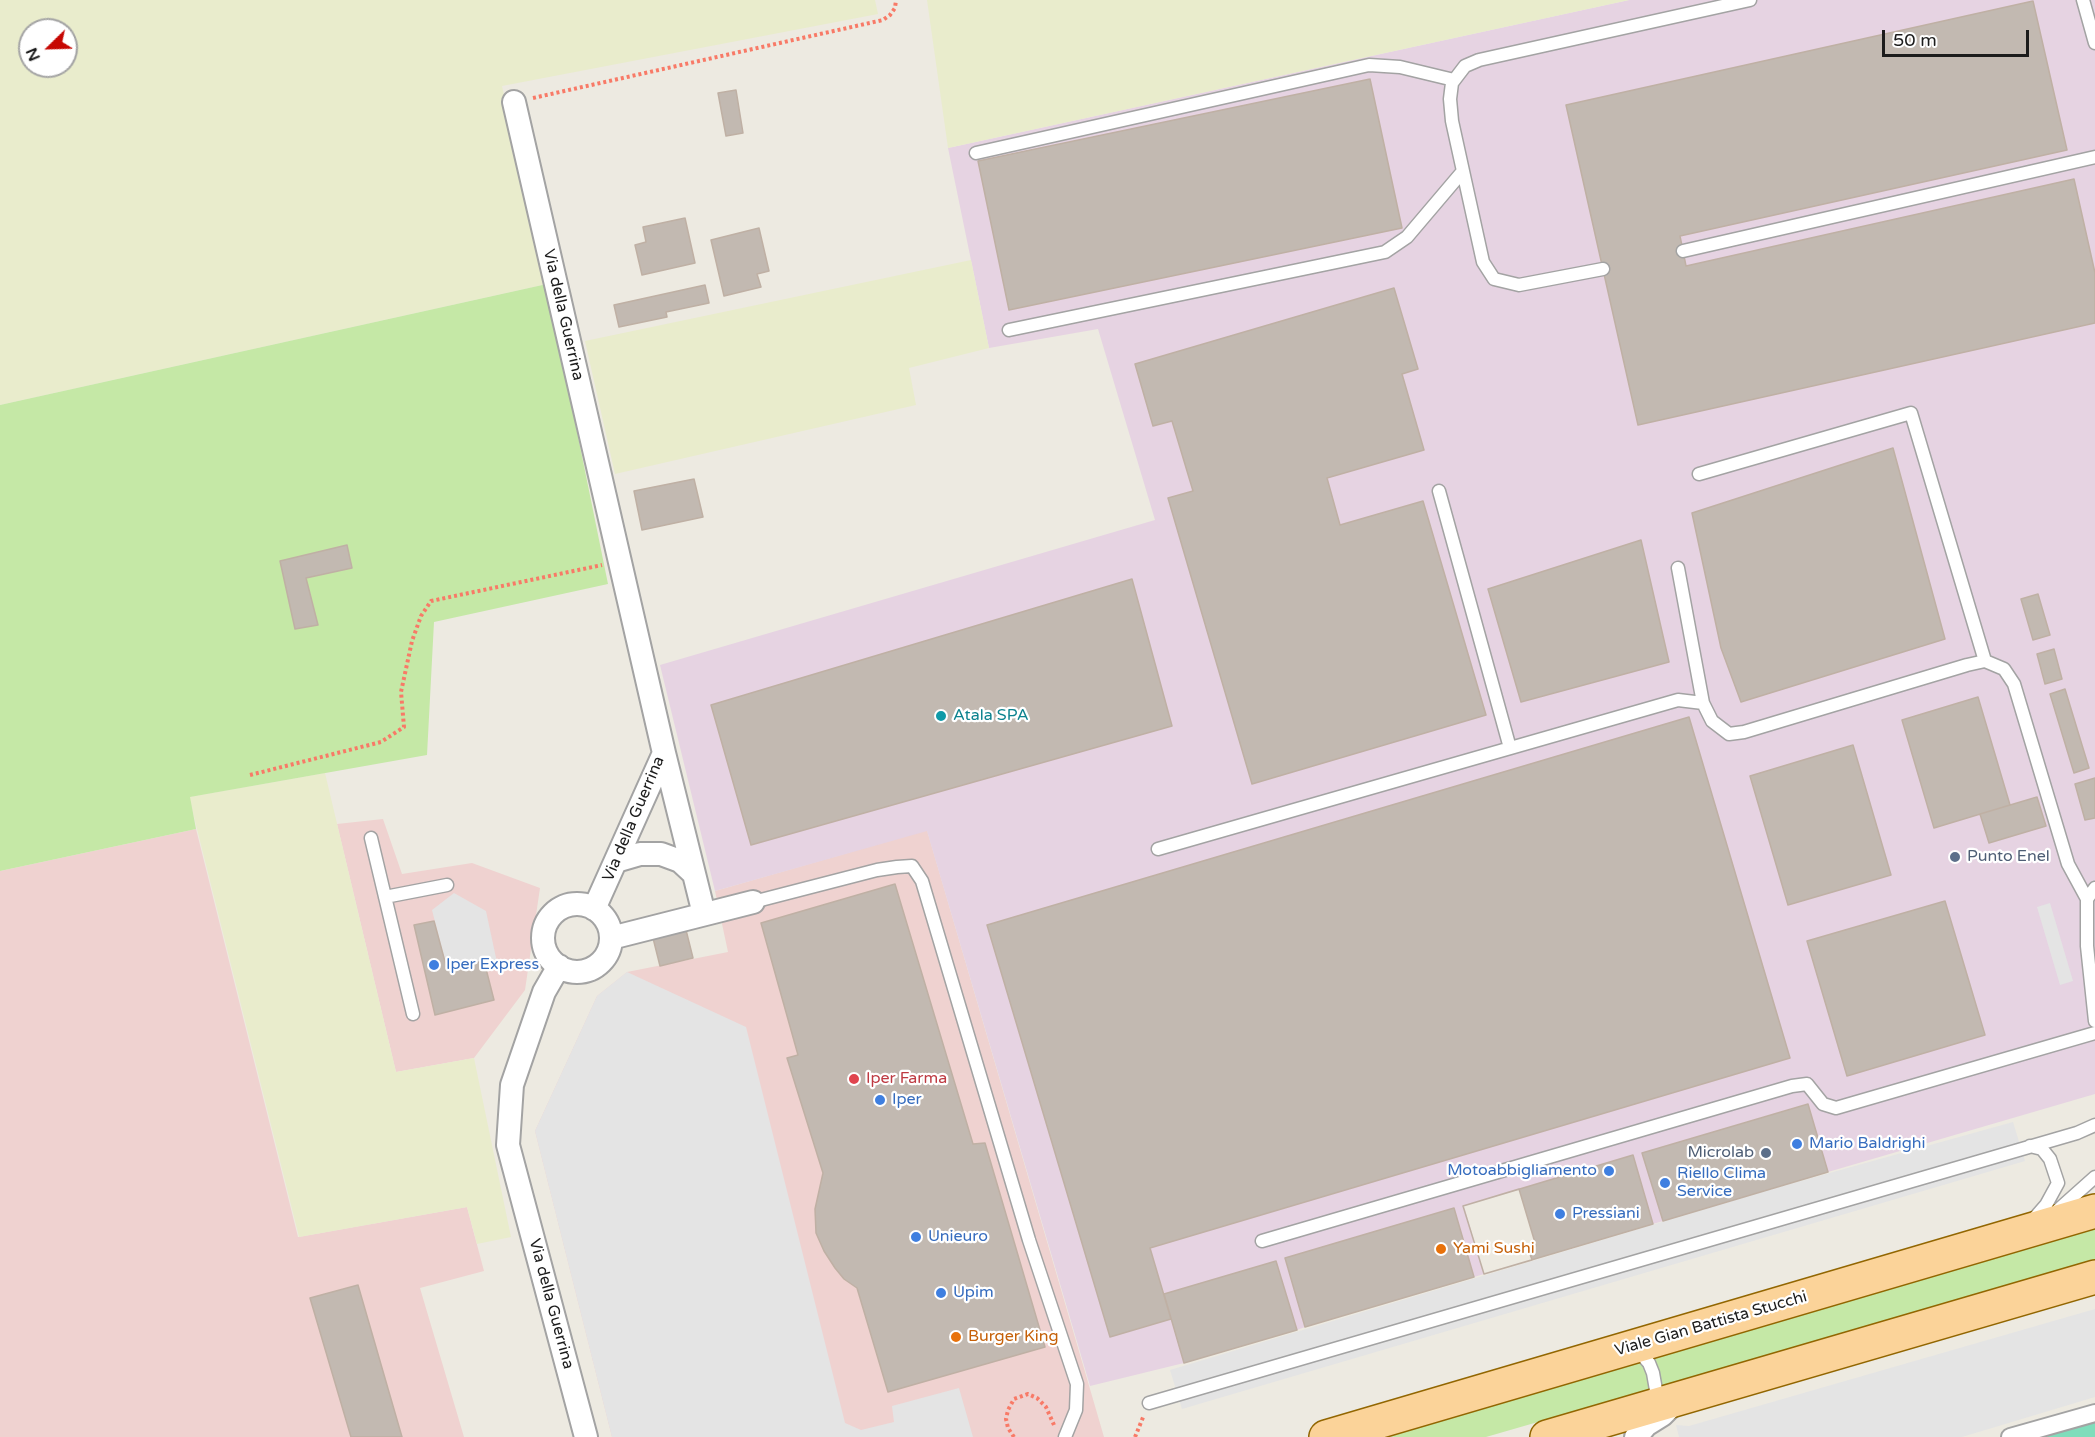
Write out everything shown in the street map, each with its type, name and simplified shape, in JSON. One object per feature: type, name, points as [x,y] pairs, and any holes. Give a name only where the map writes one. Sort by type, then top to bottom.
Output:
[{"type":"main road","name":"Viale Gian Battista Stucchi","points":[[1326,1437],[2095,1211]]},
{"type":"main road","points":[[1553,1437],[2095,1277]]},
{"type":"street","name":"Via della Guerrina","points":[[514,102],[664,753],[594,909]]},
{"type":"street","points":[[664,753],[704,914]]},
{"type":"street","points":[[616,861],[640,854],[661,854],[680,861],[694,874]]},
{"type":"street","points":[[611,938],[753,902]]},
{"type":"street","points":[[574,904],[594,909],[603,916],[609,926],[611,938],[605,957],[597,965],[577,972],[559,966],[547,953],[544,945],[545,927],[549,918],[564,906],[574,904]]},
{"type":"street","name":"Via della Guerrina","points":[[559,966],[544,992],[512,1084],[508,1145],[585,1437]]},
{"type":"street","points":[[1636,1437],[1646,1425],[1662,1415],[1664,1403]]},
{"type":"street","points":[[2010,1437],[2095,1413]]},
{"type":"lane","points":[[1603,269],[1519,285],[1494,279],[1483,262],[1452,121],[1450,99],[1454,80],[1465,66],[1479,60],[1750,0]]},
{"type":"lane","points":[[2082,0],[2095,43]]},
{"type":"lane","points":[[976,153],[1369,65],[1400,67],[1454,80]]},
{"type":"lane","points":[[1683,251],[2095,158]]},
{"type":"lane","points":[[1009,330],[1384,252],[1407,237],[1463,171]]},
{"type":"lane","points":[[1699,474],[1911,412],[1985,661]]},
{"type":"lane","points":[[1438,491],[1510,748]]},
{"type":"lane","points":[[1678,568],[1703,703],[1712,721],[1729,734],[1744,732],[1967,665],[1985,661],[2004,669],[2014,684],[2068,864],[2087,899],[2087,946],[2095,1021]]},
{"type":"lane","points":[[1158,849],[1678,700],[1703,703]]},
{"type":"lane","points":[[371,838],[413,1014]]},
{"type":"lane","points":[[753,902],[877,870],[897,867],[912,866],[922,881],[1029,1240],[1077,1384],[1076,1410],[1060,1434]]},
{"type":"lane","points":[[385,897],[447,885]]},
{"type":"lane","points":[[2087,899],[2095,888]]},
{"type":"lane","points":[[1262,1241],[1792,1086],[1807,1084],[1823,1104],[1836,1108],[2095,1033]]},
{"type":"lane","points":[[1149,1403],[2077,1133],[2095,1125]]},
{"type":"lane","points":[[2021,1233],[2046,1205],[2058,1183],[2050,1159],[2042,1149],[2029,1146]]},
{"type":"lane","points":[[2021,1233],[2054,1213],[2095,1177]]},
{"type":"lane","points":[[1634,1346],[1649,1364],[1656,1390],[1664,1403]]},
{"type":"path","points":[[514,102],[883,20],[895,8],[896,0]]},
{"type":"path","points":[[250,776],[381,742],[404,727],[401,692],[412,641],[421,616],[431,601],[620,561]]},
{"type":"path","points":[[1014,1437],[1008,1428],[1006,1419],[1008,1410],[1014,1400],[1028,1394],[1037,1398],[1046,1407],[1060,1434]]},
{"type":"path","points":[[1135,1437],[1149,1403]]},
{"type":"shaded area","points":[[1629,0],[2095,0],[2095,1094],[1828,1172],[1807,1104],[1642,1153],[1663,1221],[1653,1224],[1632,1156],[1464,1206],[1484,1274],[1474,1277],[1454,1208],[1285,1258],[1305,1327],[1297,1330],[1276,1261],[1164,1294],[1184,1363],[1090,1386],[927,831],[715,891],[660,665],[1155,520],[1098,329],[989,348],[948,148]]},
{"type":"shaded area","points":[[383,819],[402,874],[472,863],[540,888],[525,990],[474,1058],[396,1072],[337,824]]},
{"type":"shaded area","points":[[196,829],[298,1237],[467,1207],[484,1271],[420,1288],[464,1437],[0,1437],[0,871]]},
{"type":"shaded area","points":[[927,830],[1104,1437],[612,1437],[535,1131],[597,996],[627,972],[728,952],[715,891]]},
{"type":"shaded area","points":[[454,893],[486,911],[498,967],[487,972],[483,961],[447,969],[432,910]]},
{"type":"shaded area","points":[[2050,903],[2073,981],[2060,985],[2037,907]]},
{"type":"shaded area","points":[[627,972],[746,1027],[845,1423],[861,1430],[894,1422],[892,1406],[959,1388],[973,1437],[612,1437],[535,1131],[597,996]]},
{"type":"shaded area","points":[[2013,1122],[2025,1161],[1182,1409],[1170,1370],[1765,1191]]},
{"type":"shaded area","points":[[2095,1309],[2095,1397],[1962,1437],[1679,1437],[1676,1425],[1689,1426]]},
{"type":"green space","points":[[0,0],[875,0],[878,14],[502,86],[547,284],[0,405]]},
{"type":"green space","points":[[927,0],[1629,0],[948,148]]},
{"type":"green space","points":[[971,260],[989,348],[909,368],[916,405],[615,474],[585,341]]},
{"type":"green space","points":[[547,284],[608,584],[434,622],[427,755],[190,797],[196,829],[0,871],[0,405]]},
{"type":"green space","points":[[325,773],[396,1072],[474,1058],[511,1237],[477,1244],[467,1207],[299,1237],[189,797]]},
{"type":"green space","points":[[2095,1224],[2095,1261],[1486,1437],[1388,1437]]},
{"type":"green space","points":[[2095,1422],[2095,1437],[2045,1437],[2070,1429]]},
{"type":"building","points":[[2033,1],[2067,150],[1680,236],[1686,266],[2074,179],[2095,273],[2095,323],[1638,425],[1566,105]]},
{"type":"building","points":[[1370,79],[1402,228],[1009,310],[978,161]]},
{"type":"building","points":[[736,90],[743,133],[726,136],[718,93]]},
{"type":"building","points":[[685,218],[695,263],[642,275],[635,245],[646,242],[643,227]]},
{"type":"building","points":[[759,228],[769,271],[757,274],[761,287],[724,296],[711,240]]},
{"type":"building","points":[[705,285],[709,303],[666,312],[667,317],[619,327],[614,305]]},
{"type":"building","points":[[1394,288],[1418,369],[1402,374],[1424,450],[1327,478],[1340,525],[1423,501],[1486,715],[1252,784],[1168,498],[1193,491],[1172,421],[1153,426],[1135,364]]},
{"type":"building","points":[[1893,448],[1945,639],[1741,702],[1721,648],[1692,513]]},
{"type":"building","points":[[694,479],[703,517],[642,530],[634,491]]},
{"type":"building","points":[[1641,540],[1669,662],[1521,702],[1488,589]]},
{"type":"building","points":[[347,545],[352,568],[306,578],[318,625],[295,629],[280,561]]},
{"type":"building","name":"Atala SPA","points":[[1132,579],[1172,726],[751,845],[711,705]]},
{"type":"building","points":[[2038,594],[2050,635],[2033,640],[2021,599]]},
{"type":"building","points":[[2054,649],[2062,679],[2045,684],[2037,654]]},
{"type":"building","points":[[2065,689],[2089,768],[2074,773],[2050,694]]},
{"type":"building","points":[[1978,697],[2010,805],[1934,828],[1902,720]]},
{"type":"building","points":[[1689,717],[1790,1058],[1150,1248],[1171,1319],[1110,1337],[987,925]]},
{"type":"building","points":[[1853,745],[1891,875],[1788,905],[1750,776]]},
{"type":"building","points":[[2095,778],[2095,818],[2085,820],[2075,784]]},
{"type":"building","points":[[2037,797],[2046,826],[1989,843],[1980,814]]},
{"type":"building","name":"Iper","points":[[895,884],[973,1144],[985,1143],[1045,1347],[888,1392],[857,1288],[844,1279],[835,1268],[816,1233],[815,1209],[823,1173],[787,1058],[798,1055],[761,923]]},
{"type":"building","points":[[1945,901],[1985,1035],[1847,1076],[1807,941]]},
{"type":"building","name":"Iper Express","points":[[434,921],[447,969],[484,961],[494,1000],[435,1015],[414,925]]},
{"type":"building","points":[[686,930],[693,958],[660,966],[653,938]]},
{"type":"building","points":[[1808,1104],[1828,1172],[1663,1221],[1642,1153]]},
{"type":"building","points":[[1633,1155],[1653,1224],[1484,1274],[1463,1206]]},
{"type":"building","points":[[1519,1189],[1536,1246],[1528,1248],[1532,1260],[1484,1274],[1463,1206]]},
{"type":"building","points":[[1454,1208],[1474,1277],[1305,1327],[1285,1258]]},
{"type":"building","points":[[1276,1261],[1297,1330],[1184,1363],[1164,1294]]},
{"type":"building","points":[[358,1285],[402,1437],[351,1437],[310,1298]]},
{"type":"place","name":"Atala SPA","points":[[941,716]]},
{"type":"place","name":"Punto Enel","points":[[1955,857]]},
{"type":"place","name":"Iper Express","points":[[434,965]]},
{"type":"place","name":"Iper Farma","points":[[854,1079]]},
{"type":"place","name":"Iper","points":[[880,1100]]},
{"type":"place","name":"Mario Baldrighi","points":[[1797,1144]]},
{"type":"place","name":"Microlab","points":[[1766,1153]]},
{"type":"place","name":"Motoabbigliamento","points":[[1609,1171]]},
{"type":"place","name":"Riello Clima Service","points":[[1665,1183]]},
{"type":"place","name":"Pressiani","points":[[1560,1214]]},
{"type":"place","name":"Unieuro","points":[[916,1237]]},
{"type":"place","name":"Yami Sushi","points":[[1441,1249]]},
{"type":"place","name":"Upim","points":[[941,1293]]},
{"type":"place","name":"Burger King","points":[[956,1337]]}]
